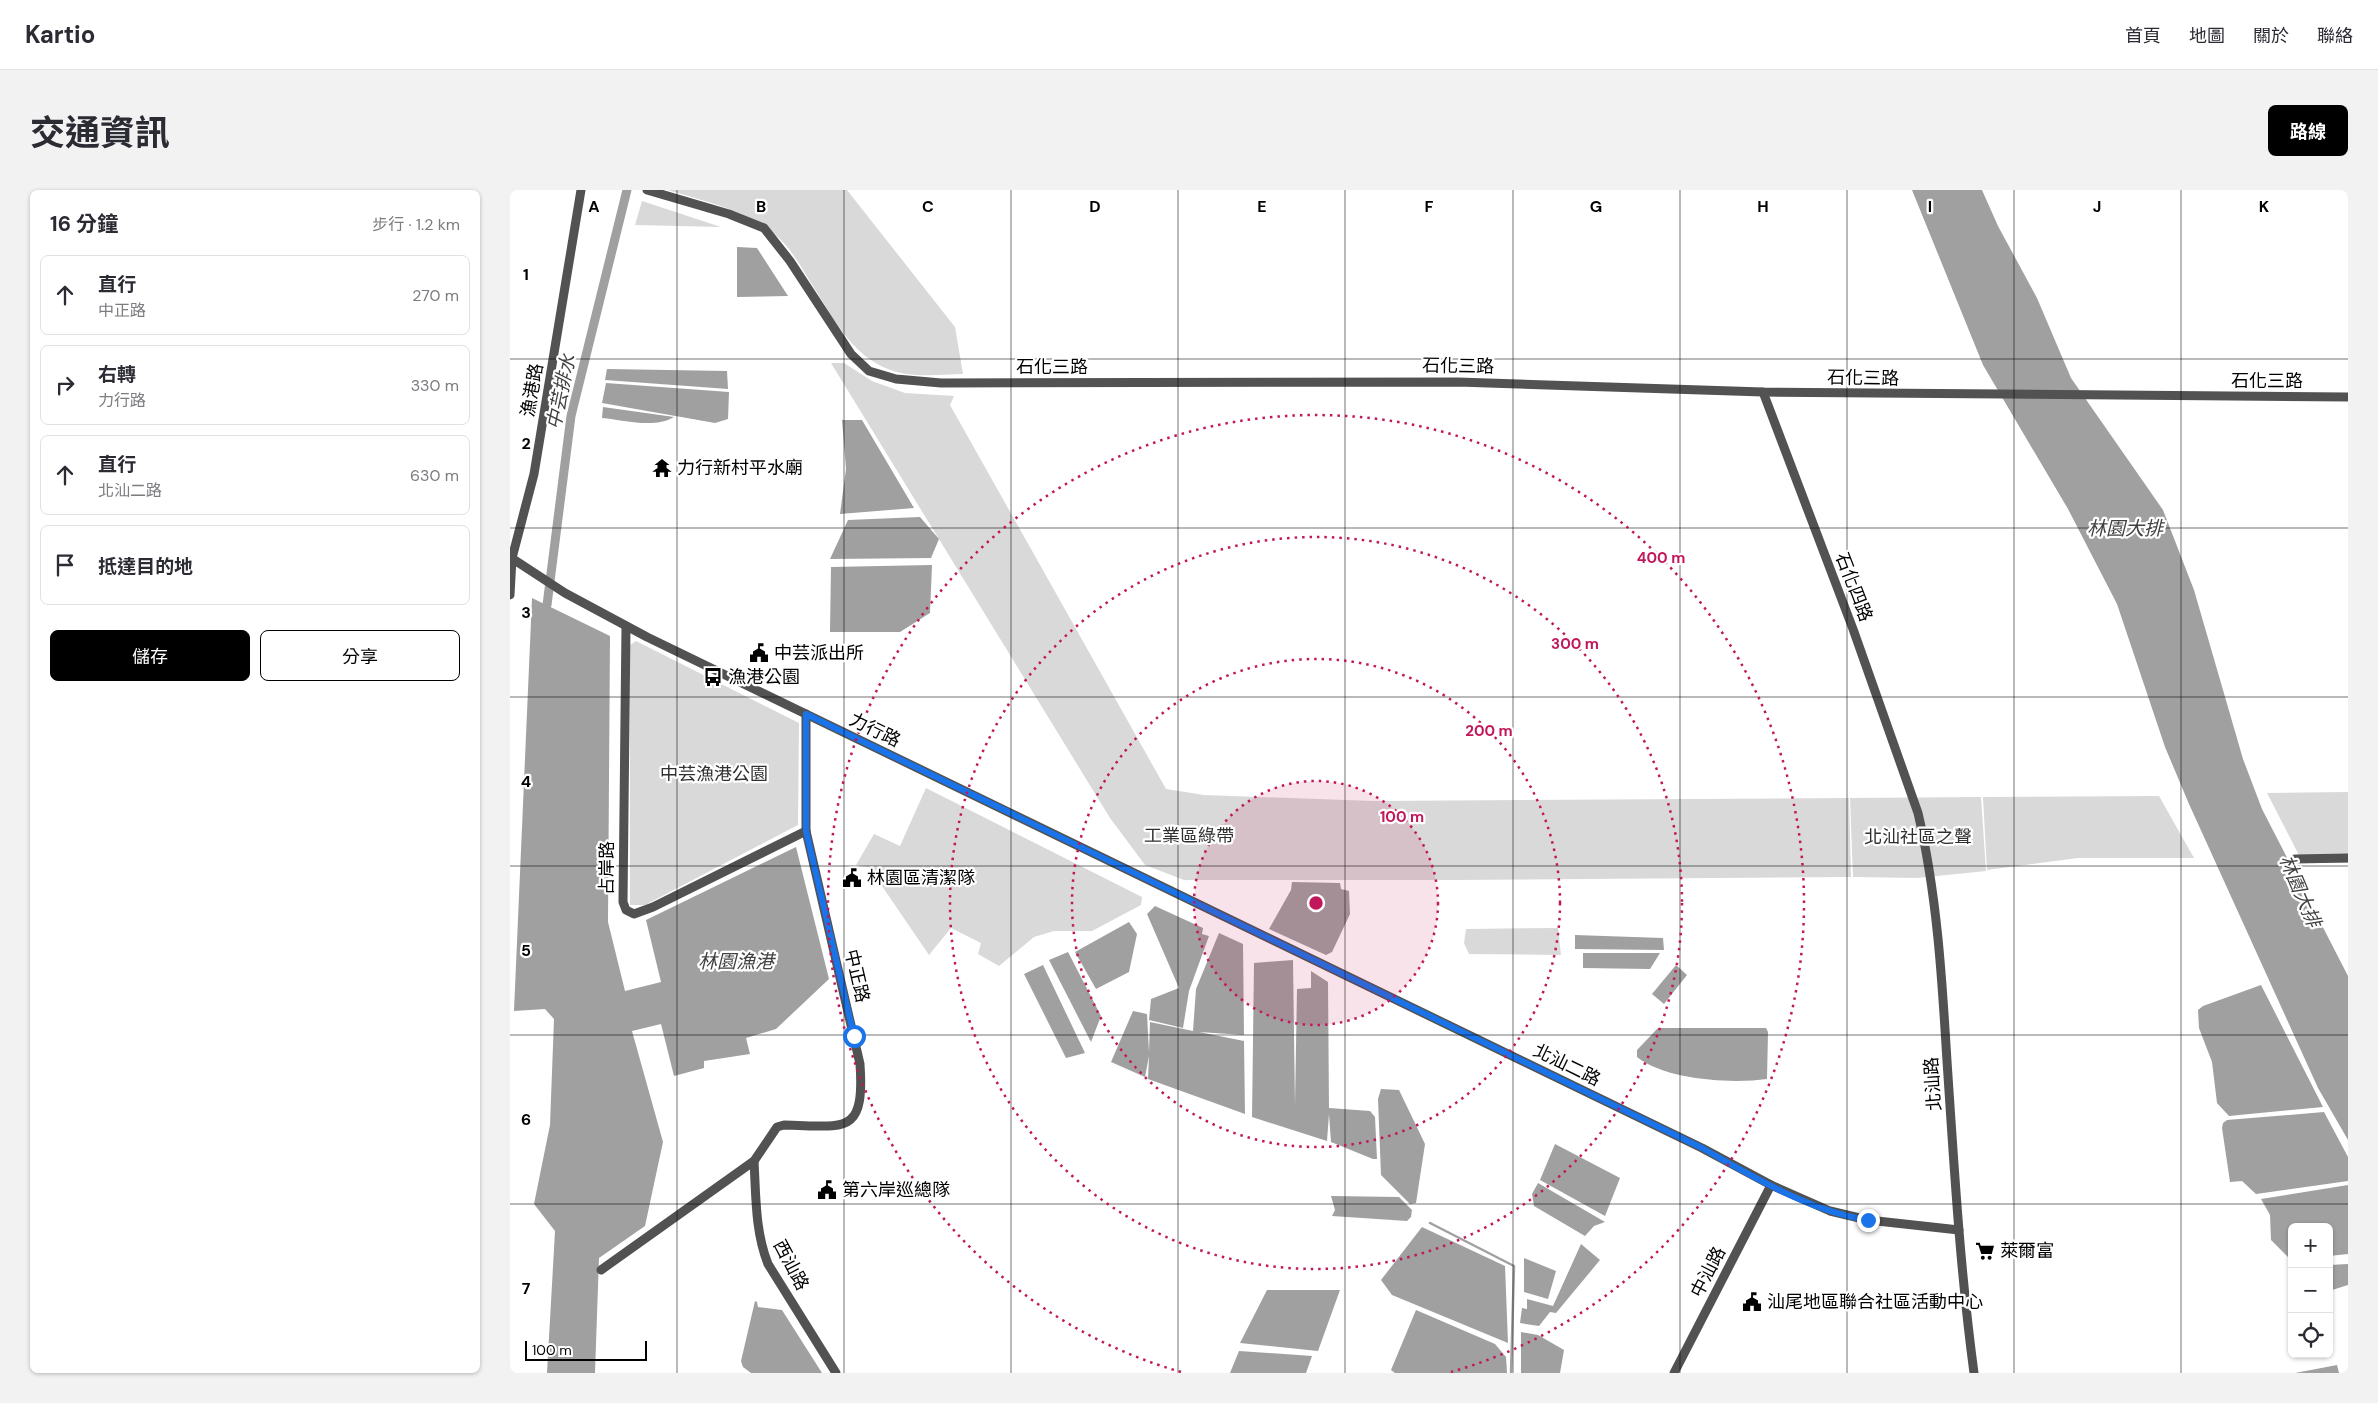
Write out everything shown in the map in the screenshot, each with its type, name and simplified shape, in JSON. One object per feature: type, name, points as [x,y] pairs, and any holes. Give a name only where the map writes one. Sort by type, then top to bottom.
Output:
[{"type":"street","name":"漁港路","points":[[510,595],[511,557],[534,474],[581,190]]},
{"type":"street","name":"石化三路","points":[[647,190],[729,214],[764,228],[790,261],[851,354],[869,370],[896,379],[942,383],[1458,382],[1763,392],[1974,396],[2348,398]]},
{"type":"street","name":"石化四路","points":[[1763,392],[1853,629],[1911,795]]},
{"type":"street","name":"力行路","points":[[511,557],[526,569],[626,626],[1173,892]]},
{"type":"street","name":"占岸路","points":[[626,626],[623,902],[626,910],[634,914],[653,907],[806,831]]},
{"type":"street","name":"中正路","points":[[601,1270],[754,1160],[777,1127],[784,1125],[837,1126],[848,1123],[856,1113],[861,1098],[860,1064],[806,831],[806,714]]},
{"type":"street","name":"北汕路","points":[[1911,795],[1925,842],[1933,892],[1942,988],[1959,1230],[1974,1373]]},
{"type":"street","points":[[2295,859],[2348,858]]},
{"type":"street","name":"北汕二路","points":[[1173,892],[1702,1148],[1771,1185],[1849,1217],[1959,1230]]},
{"type":"street","name":"西汕路","points":[[754,1160],[758,1232],[762,1249],[768,1264],[836,1373]]},
{"type":"street","name":"中汕路","points":[[1674,1373],[1771,1185]]},
{"type":"green space","points":[[668,190],[847,190],[955,327],[963,374],[917,375],[897,372],[865,356],[841,330],[788,247],[778,237],[754,220],[740,213]]},
{"type":"green space","points":[[642,201],[721,227],[635,225]]},
{"type":"green space","name":"工業區綠帶","points":[[831,363],[844,363],[872,381],[905,393],[954,396],[950,405],[1166,789],[1204,795],[1373,801],[1849,798],[1851,877],[1184,880],[1145,865],[1110,818]]},
{"type":"green space","name":"中芸漁港公園","points":[[636,641],[799,723],[798,825],[645,905],[630,905],[630,645]]},
{"type":"green space","points":[[926,788],[1142,897],[1141,905],[1092,931],[1054,931],[1034,937],[999,966],[978,954],[981,943],[951,928],[929,955],[869,867],[856,865],[874,834],[900,846]]},
{"type":"green space","points":[[2348,792],[2348,863],[2303,863],[2267,793]]},
{"type":"green space","points":[[2159,796],[2194,858],[2078,858],[1987,870],[1983,797]]},
{"type":"green space","name":"北汕社區之聲","points":[[1981,797],[1986,871],[1917,878],[1853,877],[1850,798]]},
{"type":"green space","points":[[1558,928],[1561,955],[1469,954],[1464,943],[1466,929]]},
{"type":"water","name":"林園大排","points":[[1912,190],[1982,190],[1998,226],[2037,298],[2071,378],[2163,510],[2194,590],[2243,759],[2262,809],[2348,976],[2348,1140],[2318,1088],[2189,804],[2165,747],[2117,604],[2068,509],[1983,365]]},
{"type":"water","points":[[737,247],[757,248],[788,296],[737,297]]},
{"type":"water","points":[[607,369],[727,371],[728,389],[605,380]]},
{"type":"water","points":[[606,383],[729,392],[728,419],[715,423],[602,403]]},
{"type":"water","points":[[603,407],[674,417],[666,421],[648,423],[629,422],[602,418]]},
{"type":"water","points":[[842,420],[862,420],[914,508],[840,514],[846,469]]},
{"type":"water","points":[[920,517],[939,539],[931,558],[830,559],[848,520]]},
{"type":"water","points":[[932,565],[930,613],[900,632],[830,632],[831,567]]},
{"type":"water","name":"林園漁港","points":[[532,598],[610,636],[608,922],[625,991],[661,982],[646,920],[796,847],[829,979],[776,1029],[746,1038],[750,1054],[704,1061],[704,1068],[674,1076],[661,1024],[632,1031],[663,1142],[645,1226],[599,1258],[595,1373],[547,1373],[555,1231],[534,1204],[550,1125],[554,1019],[545,1009],[514,1011]]},
{"type":"water","points":[[1292,882],[1340,883],[1341,889],[1349,891],[1350,914],[1332,952],[1326,955],[1269,929],[1291,890]]},
{"type":"water","points":[[1155,906],[1203,928],[1202,934],[1209,936],[1189,991],[1183,1028],[1149,1020],[1151,999],[1179,988],[1147,914]]},
{"type":"water","points":[[1129,922],[1137,934],[1129,972],[1096,989],[1075,952]]},
{"type":"water","points":[[1219,933],[1243,944],[1244,1035],[1199,1032],[1244,1041],[1245,1114],[1148,1079],[1149,1056],[1145,1077],[1111,1062],[1133,1011],[1147,1014],[1149,1052],[1150,1022],[1193,1031],[1196,989]]},
{"type":"water","points":[[1575,935],[1663,938],[1664,950],[1575,949]]},
{"type":"water","points":[[1068,952],[1101,1016],[1091,1042],[1049,960]]},
{"type":"water","points":[[1583,953],[1660,953],[1650,969],[1583,968]]},
{"type":"water","points":[[1293,960],[1295,1105],[1297,989],[1311,988],[1311,971],[1328,982],[1329,1108],[1370,1111],[1375,1117],[1377,1159],[1331,1142],[1329,1114],[1327,1141],[1252,1117],[1254,963]]},
{"type":"water","points":[[1043,965],[1085,1053],[1066,1058],[1024,974]]},
{"type":"water","points":[[1676,965],[1687,975],[1664,1004],[1652,994]]},
{"type":"water","points":[[2261,985],[2323,1107],[2229,1116],[2217,1103],[2212,1062],[2199,1028],[2198,1010],[2203,1006]]},
{"type":"water","points":[[1658,1028],[1766,1028],[1768,1032],[1767,1079],[1736,1081],[1699,1079],[1664,1071],[1649,1065],[1637,1057],[1637,1050]]},
{"type":"water","points":[[1381,1089],[1399,1090],[1425,1144],[1416,1203],[1410,1204],[1381,1175],[1378,1099]]},
{"type":"water","points":[[2324,1112],[2348,1157],[2348,1181],[2256,1194],[2242,1181],[2230,1182],[2222,1128],[2223,1123],[2227,1120]]},
{"type":"water","points":[[1555,1144],[1620,1178],[1605,1216],[1540,1180]]},
{"type":"water","points":[[1538,1183],[1605,1222],[1594,1226],[1585,1236],[1534,1206],[1532,1194]]},
{"type":"water","points":[[2348,1185],[2348,1254],[2333,1256],[2333,1223],[2288,1223],[2288,1257],[2271,1240],[2270,1215],[2261,1199]]},
{"type":"water","points":[[1331,1196],[1399,1197],[1412,1210],[1411,1217],[1407,1221],[1332,1216],[1335,1210]]},
{"type":"water","points":[[1422,1227],[1505,1266],[1508,1343],[1392,1295],[1381,1280]]},
{"type":"water","points":[[1581,1244],[1600,1260],[1556,1313],[1550,1312],[1539,1326],[1520,1323],[1522,1308],[1527,1309],[1527,1299],[1553,1306]]},
{"type":"water","points":[[1524,1258],[1556,1271],[1548,1299],[1524,1292]]},
{"type":"water","points":[[2348,1264],[2348,1285],[2333,1290],[2333,1265]]},
{"type":"water","points":[[1267,1290],[1340,1290],[1318,1351],[1240,1343]]},
{"type":"water","points":[[755,1301],[758,1307],[782,1310],[822,1373],[751,1373],[743,1367],[741,1361]]},
{"type":"water","points":[[1416,1310],[1495,1344],[1506,1357],[1507,1373],[1395,1373],[1391,1370]]},
{"type":"water","points":[[1521,1332],[1538,1335],[1564,1350],[1560,1373],[1521,1373]]},
{"type":"water","points":[[1239,1351],[1312,1356],[1306,1373],[1230,1373]]},
{"type":"water","points":[[2337,1365],[2339,1373],[2295,1373]]},
{"type":"waterway","name":"中芸排水","points":[[547,605],[571,416],[627,190]]},
{"type":"waterway","points":[[1430,1223],[1514,1266],[1511,1373]]},
{"type":"place","name":"力行新村平水廟","points":[[662,468]]},
{"type":"place","name":"中芸派出所","points":[[759,653]]},
{"type":"place","name":"漁港公園","points":[[713,677]]},
{"type":"place","name":"林園區清潔隊","points":[[852,878]]},
{"type":"place","name":"第六岸巡總隊","points":[[827,1190]]},
{"type":"place","name":"萊爾富","points":[[1985,1251]]},
{"type":"place","name":"汕尾地區聯合社區活動中心","points":[[1752,1302]]},
{"type":"route","points":[[854,1036],[806,831],[806,714],[1702,1148],[1771,1185],[1830,1211],[1868,1220]]}]
